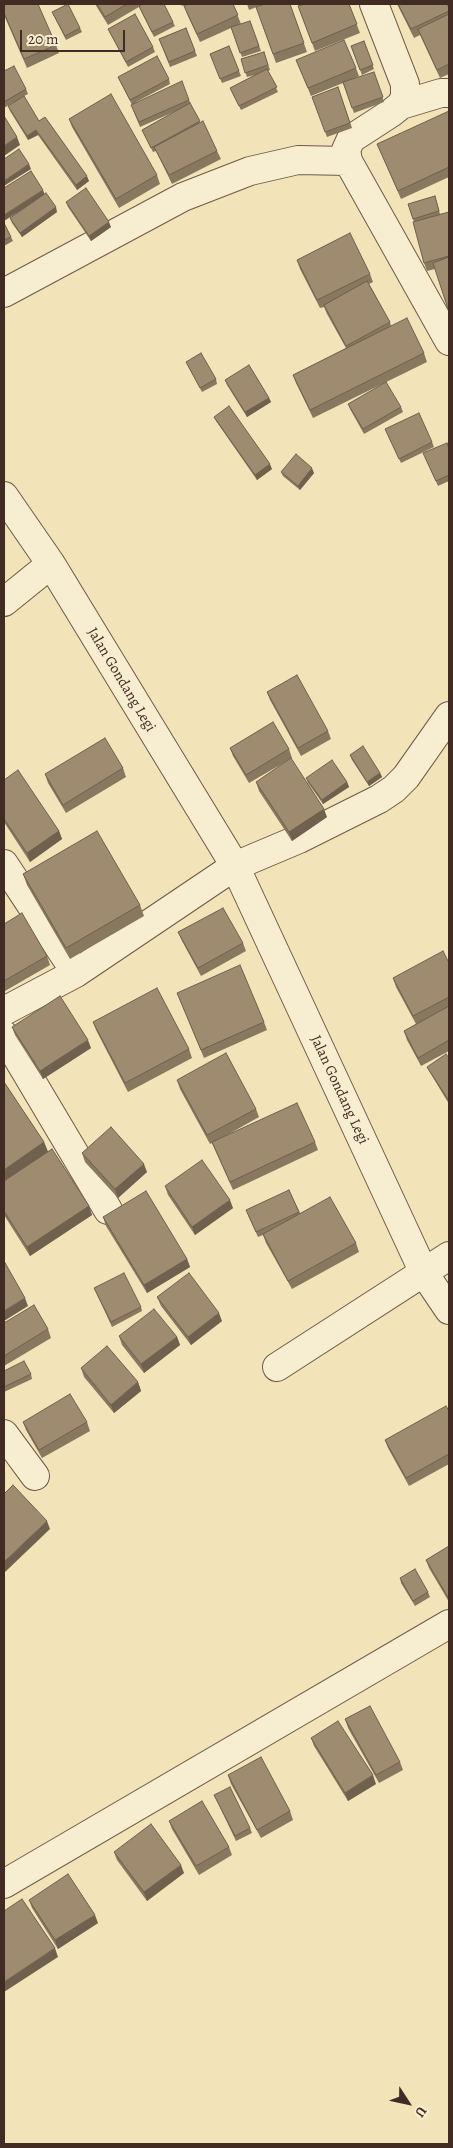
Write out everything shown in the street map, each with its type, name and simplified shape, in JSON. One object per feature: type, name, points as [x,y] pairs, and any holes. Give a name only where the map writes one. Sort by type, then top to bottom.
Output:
[{"type":"street","points":[[374,4],[405,84],[405,97],[400,105]]},
{"type":"street","points":[[449,93],[441,93],[400,105],[351,139],[346,150],[348,162],[449,341]]},
{"type":"street","points":[[4,293],[191,193],[250,171],[298,160],[348,162]]},
{"type":"street","name":"Jalan Gondang Legi","points":[[4,496],[51,564],[235,866],[424,1273],[449,1310]]},
{"type":"street","points":[[4,602],[51,564]]},
{"type":"street","points":[[4,1011],[76,973],[235,866],[299,839],[387,794],[406,777],[449,716]]},
{"type":"street","points":[[4,864],[76,973]]},
{"type":"street","points":[[4,1036],[108,1210]]},
{"type":"street","points":[[277,1367],[449,1256]]},
{"type":"street","points":[[4,1434],[35,1476]]},
{"type":"street","points":[[4,1884],[449,1624]]},
{"type":"building","points":[[4,4],[38,4],[56,45],[24,59],[4,13]]},
{"type":"building","points":[[68,4],[80,28],[65,36],[52,12]]},
{"type":"building","points":[[97,4],[127,4],[105,17]]},
{"type":"building","points":[[143,4],[164,4],[173,22],[152,32],[139,6]]},
{"type":"building","points":[[188,4],[233,4],[238,15],[197,34],[184,6]]},
{"type":"building","points":[[265,4],[290,4],[304,43],[273,54],[256,7]]},
{"type":"building","points":[[305,4],[349,4],[357,24],[312,43],[298,6]]},
{"type":"building","points":[[398,4],[447,4],[449,11],[411,29]]},
{"type":"building","points":[[135,14],[153,47],[126,62],[108,29]]},
{"type":"building","points":[[449,14],[449,64],[437,70],[418,29]]},
{"type":"building","points":[[250,21],[259,46],[240,53],[231,27]]},
{"type":"building","points":[[186,28],[195,51],[169,62],[159,39]]},
{"type":"building","points":[[344,40],[356,68],[308,88],[296,60]]},
{"type":"building","points":[[364,41],[373,65],[360,70],[351,46]]},
{"type":"building","points":[[229,46],[239,71],[220,79],[210,54]]},
{"type":"building","points":[[264,52],[268,65],[245,73],[241,59]]},
{"type":"building","points":[[157,56],[169,79],[130,100],[118,77]]},
{"type":"building","points":[[14,66],[26,89],[4,102],[4,71]]},
{"type":"building","points":[[267,69],[277,87],[239,106],[230,88]]},
{"type":"building","points":[[374,72],[383,97],[352,108],[343,82]]},
{"type":"building","points":[[182,81],[189,100],[139,122],[131,105]]},
{"type":"building","points":[[338,87],[350,123],[325,132],[312,97]]},
{"type":"building","points":[[111,94],[157,175],[116,199],[69,119]]},
{"type":"building","points":[[24,96],[39,121],[45,117],[87,176],[76,185],[36,130],[27,136],[8,106]]},
{"type":"building","points":[[190,103],[200,121],[151,148],[142,130]]},
{"type":"building","points":[[449,111],[449,167],[398,191],[377,144]]},
{"type":"building","points":[[4,116],[17,137],[4,146]]},
{"type":"building","points":[[203,121],[217,151],[169,175],[154,147]]},
{"type":"building","points":[[19,149],[29,164],[4,181],[4,159]]},
{"type":"building","points":[[31,171],[43,190],[4,215],[4,188]]},
{"type":"building","points":[[86,188],[109,222],[89,236],[66,202]]},
{"type":"building","points":[[46,193],[56,207],[20,233],[10,218]]},
{"type":"building","points":[[435,196],[439,211],[413,219],[408,204]]},
{"type":"building","points":[[449,212],[449,256],[424,263],[413,222]]},
{"type":"building","points":[[4,223],[11,237],[4,240]]},
{"type":"building","points":[[350,233],[370,274],[317,300],[297,260]]},
{"type":"building","points":[[449,257],[449,312],[433,263]]},
{"type":"building","points":[[367,281],[390,322],[346,346],[324,305]]},
{"type":"building","points":[[407,318],[424,353],[310,410],[293,375]]},
{"type":"building","points":[[201,353],[216,379],[200,388],[186,362]]},
{"type":"building","points":[[249,365],[269,398],[245,412],[225,380]]},
{"type":"building","points":[[386,382],[401,407],[363,429],[348,404]]},
{"type":"building","points":[[229,406],[270,464],[255,475],[214,417]]},
{"type":"building","points":[[419,413],[432,442],[399,459],[385,429]]},
{"type":"building","points":[[447,443],[449,449],[449,475],[436,481],[423,453]]},
{"type":"building","points":[[296,454],[312,468],[298,486],[281,472]]},
{"type":"building","points":[[297,675],[328,731],[298,748],[267,692]]},
{"type":"building","points":[[273,722],[289,749],[246,775],[230,748]]},
{"type":"building","points":[[105,738],[123,768],[63,805],[45,774]]},
{"type":"building","points":[[363,746],[380,773],[367,782],[350,755]]},
{"type":"building","points":[[291,758],[324,809],[289,832],[256,782]]},
{"type":"building","points":[[332,760],[347,782],[322,800],[306,778]]},
{"type":"building","points":[[18,770],[59,831],[27,853],[4,819],[4,780]]},
{"type":"building","points":[[97,831],[140,905],[66,948],[23,874]]},
{"type":"building","points":[[223,908],[243,943],[198,968],[178,932]]},
{"type":"building","points":[[22,913],[47,956],[4,981],[4,924]]},
{"type":"building","points":[[443,951],[449,963],[449,997],[413,1016],[393,978]]},
{"type":"building","points":[[240,965],[264,1022],[201,1050],[177,993]]},
{"type":"building","points":[[157,988],[189,1049],[125,1083],[93,1022]]},
{"type":"building","points":[[60,996],[88,1040],[40,1071],[12,1027]]},
{"type":"building","points":[[449,1006],[449,1040],[418,1058],[404,1031]]},
{"type":"building","points":[[226,1053],[256,1109],[207,1135],[177,1080]]},
{"type":"building","points":[[446,1054],[449,1058],[449,1101],[427,1067]]},
{"type":"building","points":[[4,1082],[44,1142],[4,1170]]},
{"type":"building","points":[[297,1103],[315,1142],[230,1182],[212,1142]]},
{"type":"building","points":[[111,1127],[144,1164],[115,1189],[82,1153]]},
{"type":"building","points":[[52,1149],[89,1206],[27,1247],[4,1211],[4,1181]]},
{"type":"building","points":[[202,1160],[230,1200],[192,1227],[165,1186]]},
{"type":"building","points":[[289,1190],[299,1212],[256,1232],[246,1210]]},
{"type":"building","points":[[146,1191],[187,1259],[144,1285],[103,1217]]},
{"type":"building","points":[[330,1197],[356,1243],[288,1281],[263,1234]]},
{"type":"building","points":[[4,1261],[25,1298],[4,1311]]},
{"type":"building","points":[[124,1273],[141,1307],[111,1322],[94,1288]]},
{"type":"building","points":[[189,1273],[219,1313],[188,1337],[157,1297]]},
{"type":"building","points":[[34,1305],[48,1329],[4,1356],[4,1323]]},
{"type":"building","points":[[154,1309],[177,1337],[141,1364],[119,1336]]},
{"type":"building","points":[[107,1346],[138,1382],[111,1405],[81,1368]]},
{"type":"building","points":[[24,1361],[31,1374],[4,1387],[4,1371]]},
{"type":"building","points":[[70,1394],[87,1422],[39,1450],[23,1422]]},
{"type":"building","points":[[446,1406],[449,1411],[449,1454],[406,1478],[385,1440]]},
{"type":"building","points":[[13,1485],[47,1521],[4,1562],[4,1494]]},
{"type":"building","points":[[449,1546],[449,1599],[426,1560]]},
{"type":"building","points":[[415,1569],[428,1592],[413,1601],[400,1578]]},
{"type":"building","points":[[370,1706],[400,1762],[376,1775],[345,1719]]},
{"type":"building","points":[[338,1721],[373,1775],[345,1793],[311,1738]]},
{"type":"building","points":[[261,1757],[290,1811],[257,1830],[228,1775]]},
{"type":"building","points":[[230,1787],[250,1828],[235,1836],[214,1795]]},
{"type":"building","points":[[202,1801],[229,1847],[196,1866],[169,1821]]},
{"type":"building","points":[[151,1824],[181,1865],[144,1892],[114,1852]]},
{"type":"building","points":[[68,1874],[95,1915],[55,1940],[29,1900]]},
{"type":"building","points":[[22,1899],[55,1948],[4,1982],[4,1911]]}]
